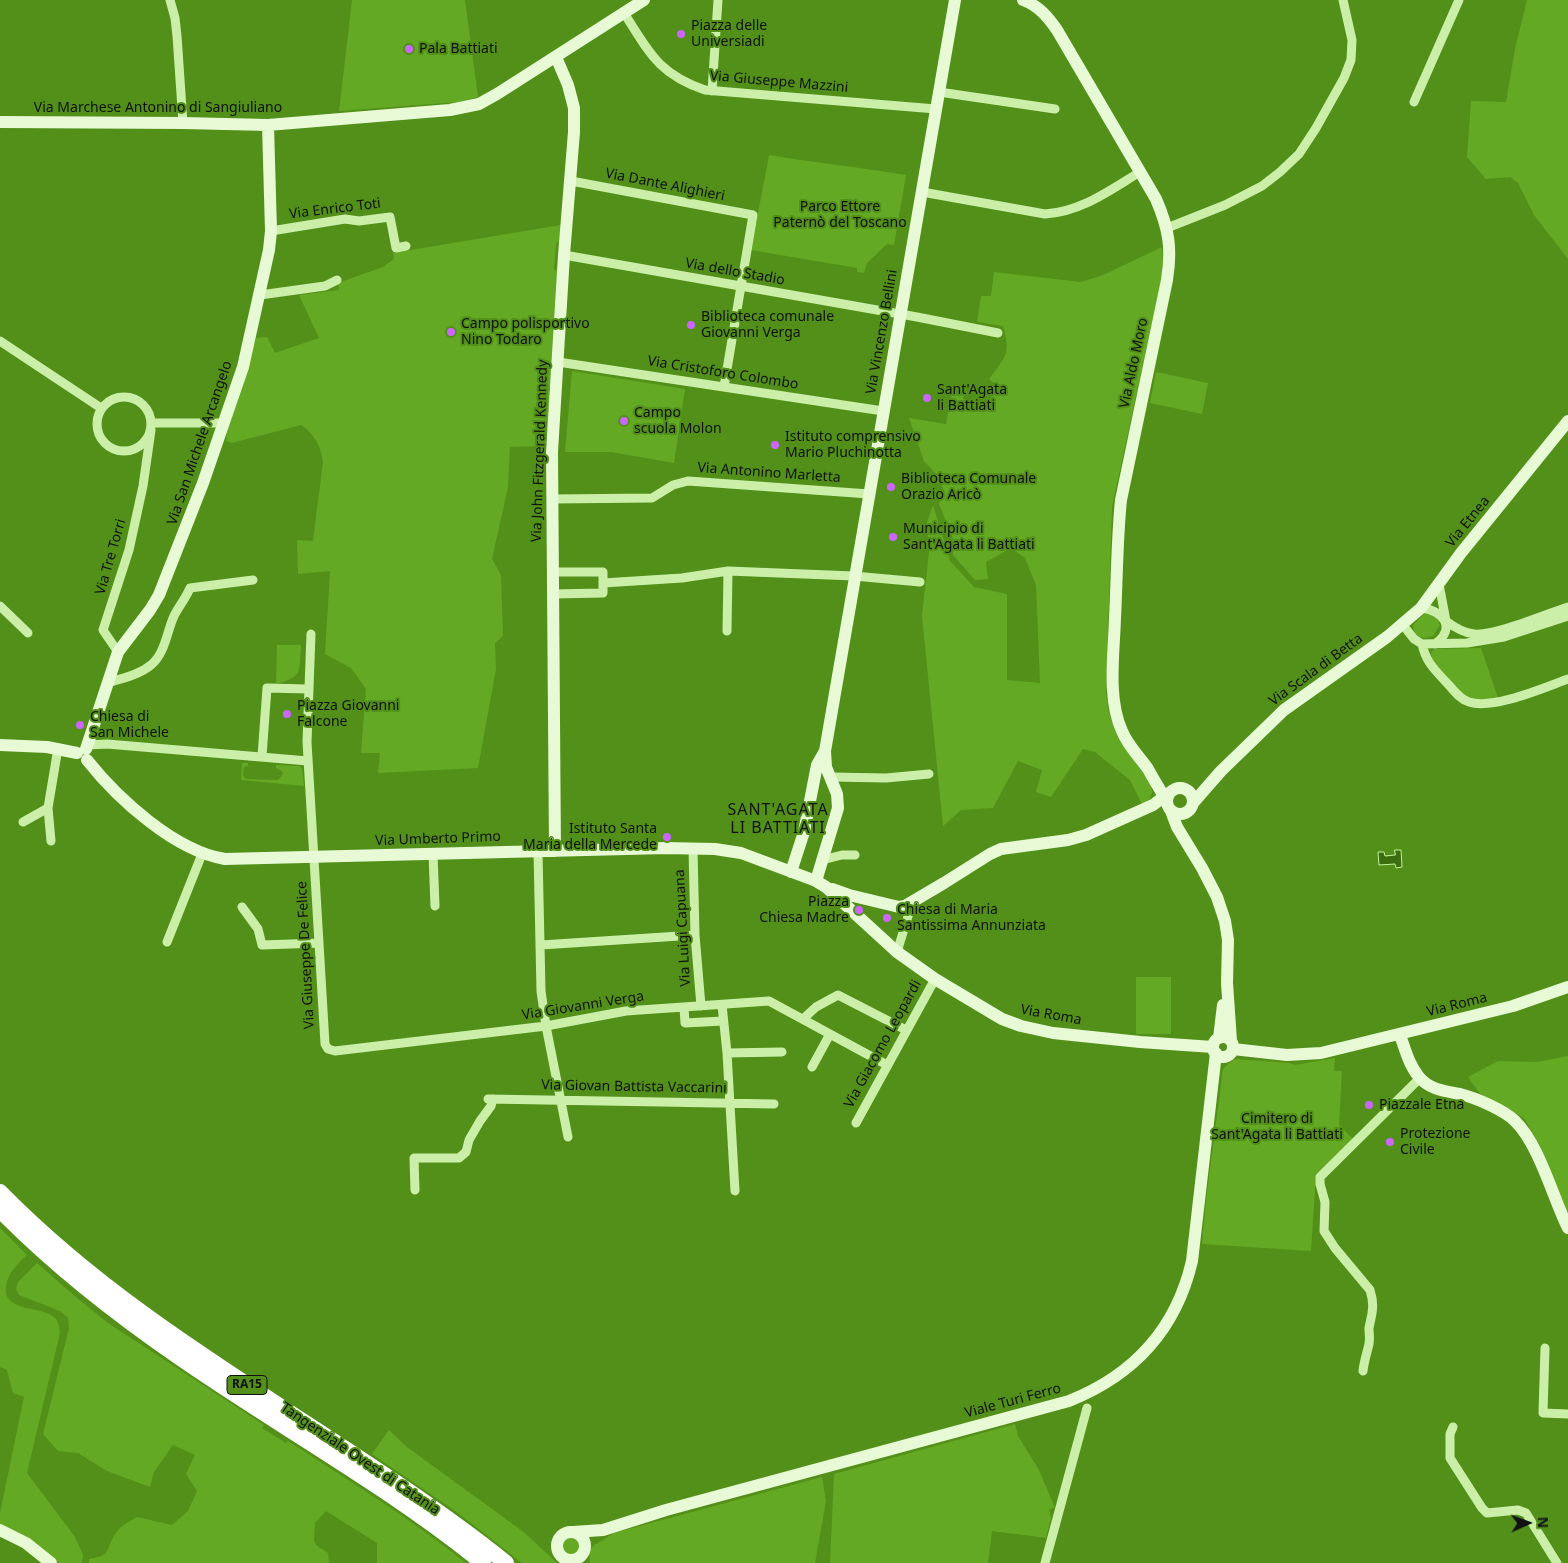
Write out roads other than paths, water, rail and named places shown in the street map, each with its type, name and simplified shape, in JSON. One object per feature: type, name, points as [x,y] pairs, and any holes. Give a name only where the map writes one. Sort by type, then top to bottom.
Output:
[{"type":"highway","name":"Tangenziale Ovest di Catania","points":[[0,1192],[61,1249],[127,1303],[187,1346],[411,1492],[461,1527],[506,1563]]},
{"type":"highway","name":"Tangenziale Ovest di Catania","points":[[0,1210],[50,1258],[117,1313],[180,1358],[402,1502],[484,1563]]},
{"type":"main road","name":"Via Marchese Antonino di Sangiuliano","points":[[0,122],[268,125],[450,110],[479,104],[644,0]]},
{"type":"main road","name":"Via Vincenzo Bellini","points":[[824,751],[955,0]]},
{"type":"main road","name":"Via Aldo Moro","points":[[1023,0],[1034,4],[1052,21],[1156,199],[1167,228],[1170,249],[1167,280],[1125,480],[1118,525],[1114,699],[1116,714],[1122,731],[1129,745],[1147,769]]},
{"type":"main road","name":"Via John Fitzgerald Kennedy","points":[[555,851],[552,455],[564,255],[571,181],[574,108],[568,85],[556,57]]},
{"type":"main road","name":"Via San Michele Arcangelo","points":[[84,752],[118,652],[150,610],[166,579],[203,483],[243,367],[268,257],[271,231],[268,125]]},
{"type":"main road","name":"Via Etnea","points":[[1387,638],[1421,608],[1461,553],[1568,421]]},
{"type":"main road","name":"Via Scala di Betta","points":[[1221,771],[1284,710],[1387,638]]},
{"type":"main road","points":[[0,744],[58,748],[84,752]]},
{"type":"main road","points":[[791,872],[804,832],[815,771],[824,751]]},
{"type":"main road","points":[[820,884],[822,860],[838,808],[837,794],[826,767],[824,751]]},
{"type":"main road","name":"Via Umberto Primo","points":[[84,752],[96,771],[140,814],[178,841],[202,854],[225,859],[693,849],[741,853],[849,896],[902,906]]},
{"type":"main road","points":[[1147,769],[1155,782],[1172,797],[1192,795],[1184,829],[1185,839]]},
{"type":"main road","points":[[1147,769],[1172,797],[1179,814],[1190,808],[1221,771]]},
{"type":"main road","points":[[815,771],[830,775]]},
{"type":"main road","points":[[902,906],[1001,849],[1068,840],[1086,835],[1172,797],[1221,771]]},
{"type":"main road","points":[[1153,805],[1155,782]]},
{"type":"main road","name":"Viale Turi Ferro","points":[[603,1530],[666,1510],[1069,1401],[1090,1393],[1113,1380],[1156,1341],[1178,1304],[1187,1284],[1192,1261],[1212,1083],[1223,1047],[1227,983],[1228,940],[1225,921],[1217,897],[1177,827],[1172,797]]},
{"type":"main road","name":"Via Roma","points":[[820,884],[897,952],[986,1011],[1021,1026],[1053,1033],[1140,1042],[1223,1047],[1287,1055],[1308,1055],[1400,1035],[1513,1006],[1568,987]]},
{"type":"main road","points":[[1400,1035],[1412,1065],[1420,1078],[1436,1089],[1474,1099],[1514,1120],[1524,1131],[1568,1228]]},
{"type":"main road","points":[[603,1530],[589,1541],[584,1554],[576,1559],[567,1561],[558,1552],[557,1542],[563,1534],[603,1530]]},
{"type":"main road","points":[[3,1532],[39,1563]]},
{"type":"main road","points":[[3,1532],[26,1543],[51,1563]]},
{"type":"main road","points":[[573,1532],[582,1537],[584,1554]]},
{"type":"street","points":[[712,91],[718,0]]},
{"type":"street","points":[[1167,228],[1225,205],[1262,186],[1299,154],[1344,78],[1351,60],[1352,40],[1343,0]]},
{"type":"street","points":[[1414,102],[1459,0]]},
{"type":"street","points":[[170,1],[177,36],[183,123]]},
{"type":"street","name":"Via Giuseppe Mazzini","points":[[624,13],[656,61],[668,72],[687,84],[712,91],[936,110]]},
{"type":"street","points":[[939,92],[1055,110]]},
{"type":"street","points":[[922,192],[1045,214],[1059,213],[1092,201],[1140,172]]},
{"type":"street","name":"Via Dante Alighieri","points":[[571,181],[753,215],[741,287]]},
{"type":"street","name":"Via Enrico Toti","points":[[271,231],[345,220],[359,221],[390,217],[396,248],[406,246]]},
{"type":"street","name":"Via dello Stadio","points":[[564,255],[998,333]]},
{"type":"street","points":[[260,295],[325,286],[337,280]]},
{"type":"street","points":[[724,387],[741,287]]},
{"type":"street","points":[[0,341],[101,408]]},
{"type":"street","name":"Via Cristoforo Colombo","points":[[558,362],[883,412]]},
{"type":"street","points":[[127,396],[136,399],[144,405],[149,413],[151,427],[146,465],[139,456],[126,451],[112,449],[98,434],[96,420],[101,408],[108,401],[117,397],[127,396]]},
{"type":"street","points":[[151,427],[224,423]]},
{"type":"street","points":[[126,451],[132,450],[144,442],[151,427]]},
{"type":"street","name":"Via Tre Torri","points":[[118,652],[103,630],[129,550],[146,465]]},
{"type":"street","name":"Via Antonino Marletta","points":[[552,499],[652,498],[672,485],[688,481],[869,494]]},
{"type":"street","points":[[727,631],[728,571]]},
{"type":"street","points":[[606,583],[682,578],[728,571],[854,576],[920,582]]},
{"type":"street","points":[[552,572],[603,572],[606,583],[603,593],[553,594]]},
{"type":"street","points":[[108,683],[136,674],[151,666],[162,648],[175,615],[190,588],[253,580]]},
{"type":"street","points":[[1435,644],[1445,634],[1446,621],[1439,584]]},
{"type":"street","points":[[0,606],[28,633]]},
{"type":"street","points":[[1421,608],[1434,610],[1446,621],[1462,631],[1480,634],[1568,607]]},
{"type":"street","points":[[1404,625],[1414,639],[1422,644],[1467,643],[1494,639],[1568,616]]},
{"type":"street","name":"Via Giuseppe De Felice","points":[[312,634],[308,690],[308,761],[311,787],[324,1044],[328,1049]]},
{"type":"street","points":[[1422,644],[1425,657],[1430,665],[1467,702],[1482,705],[1498,702],[1568,679]]},
{"type":"street","points":[[258,756],[267,688],[308,690]]},
{"type":"street","points":[[84,752],[106,744],[308,761]]},
{"type":"street","points":[[51,841],[48,808],[58,748]]},
{"type":"street","points":[[830,775],[886,778],[929,774]]},
{"type":"street","points":[[23,822],[48,808]]},
{"type":"street","name":"Via Luigi Capuana","points":[[693,849],[695,935],[701,1006]]},
{"type":"street","points":[[538,852],[542,991],[546,1026],[568,1137]]},
{"type":"street","points":[[167,942],[202,854]]},
{"type":"street","points":[[433,854],[435,906]]},
{"type":"street","points":[[822,860],[842,855],[855,855]]},
{"type":"street","points":[[897,952],[909,913],[902,906]]},
{"type":"street","points":[[242,908],[258,930],[262,945],[319,943]]},
{"type":"street","points":[[540,945],[695,935]]},
{"type":"street","name":"Via Giacomo Leopardi","points":[[856,1122],[935,978]]},
{"type":"street","points":[[803,1020],[816,1007],[838,996],[906,1030]]},
{"type":"street","name":"Via Giovanni Verga","points":[[328,1049],[335,1051],[546,1026],[626,1011],[770,1001],[887,1065]]},
{"type":"street","points":[[722,1005],[727,1053],[735,1191]]},
{"type":"street","points":[[684,1007],[685,1023],[723,1021]]},
{"type":"street","points":[[812,1068],[830,1034]]},
{"type":"street","points":[[727,1053],[782,1052]]},
{"type":"street","points":[[1363,1371],[1369,1343],[1373,1304],[1370,1290],[1326,1236],[1324,1228],[1326,1214],[1320,1184],[1321,1175],[1420,1078]]},
{"type":"street","name":"Via Giovan Battista Vaccarini","points":[[415,1190],[414,1158],[459,1158],[466,1152],[469,1140],[491,1106],[490,1099],[774,1104]]},
{"type":"street","points":[[1544,1348],[1543,1413],[1568,1414]]},
{"type":"street","points":[[1045,1563],[1086,1408]]},
{"type":"street","points":[[1453,1427],[1450,1434],[1450,1458],[1452,1464],[1482,1508],[1487,1513],[1518,1510],[1526,1513],[1557,1563]]},
{"type":"place","name":"Piazza delle Universiadi","points":[[681,34]]},
{"type":"place","name":"Pala Battiati","points":[[409,49]]},
{"type":"place","name":"Biblioteca comunale Giovanni Verga","points":[[691,325]]},
{"type":"place","name":"Campo polisportivo Nino Todaro","points":[[451,332]]},
{"type":"place","name":"Sant'Agata li Battiati","points":[[927,398]]},
{"type":"place","name":"Campo scuola Molon","points":[[624,421]]},
{"type":"place","name":"Istituto comprensivo Mario Pluchinotta","points":[[775,445]]},
{"type":"place","name":"Biblioteca Comunale Orazio Aricò","points":[[891,487]]},
{"type":"place","name":"Municipio di Sant'Agata li Battiati","points":[[893,537]]},
{"type":"place","name":"Piazza Giovanni Falcone","points":[[287,714]]},
{"type":"place","name":"Chiesa di San Michele","points":[[80,725]]},
{"type":"place","name":"Istituto Santa Maria della Mercede","points":[[667,837]]},
{"type":"place","name":"Piazza Chiesa Madre","points":[[859,910]]},
{"type":"place","name":"Chiesa di Maria Santissima Annunziata","points":[[887,918]]},
{"type":"place","name":"Piazzale Etna","points":[[1369,1105]]},
{"type":"place","name":"Protezione Civile","points":[[1390,1142]]},
{"type":"district","name":"SANT'AGATA LI BATTIATI","points":[[778,819]]},
{"type":"park label","name":"Parco Ettore Paternò del Toscano","points":[[840,216]]},
{"type":"park label","name":"Cimitero di Sant'Agata li Battiati","points":[[1277,1128]]}]
